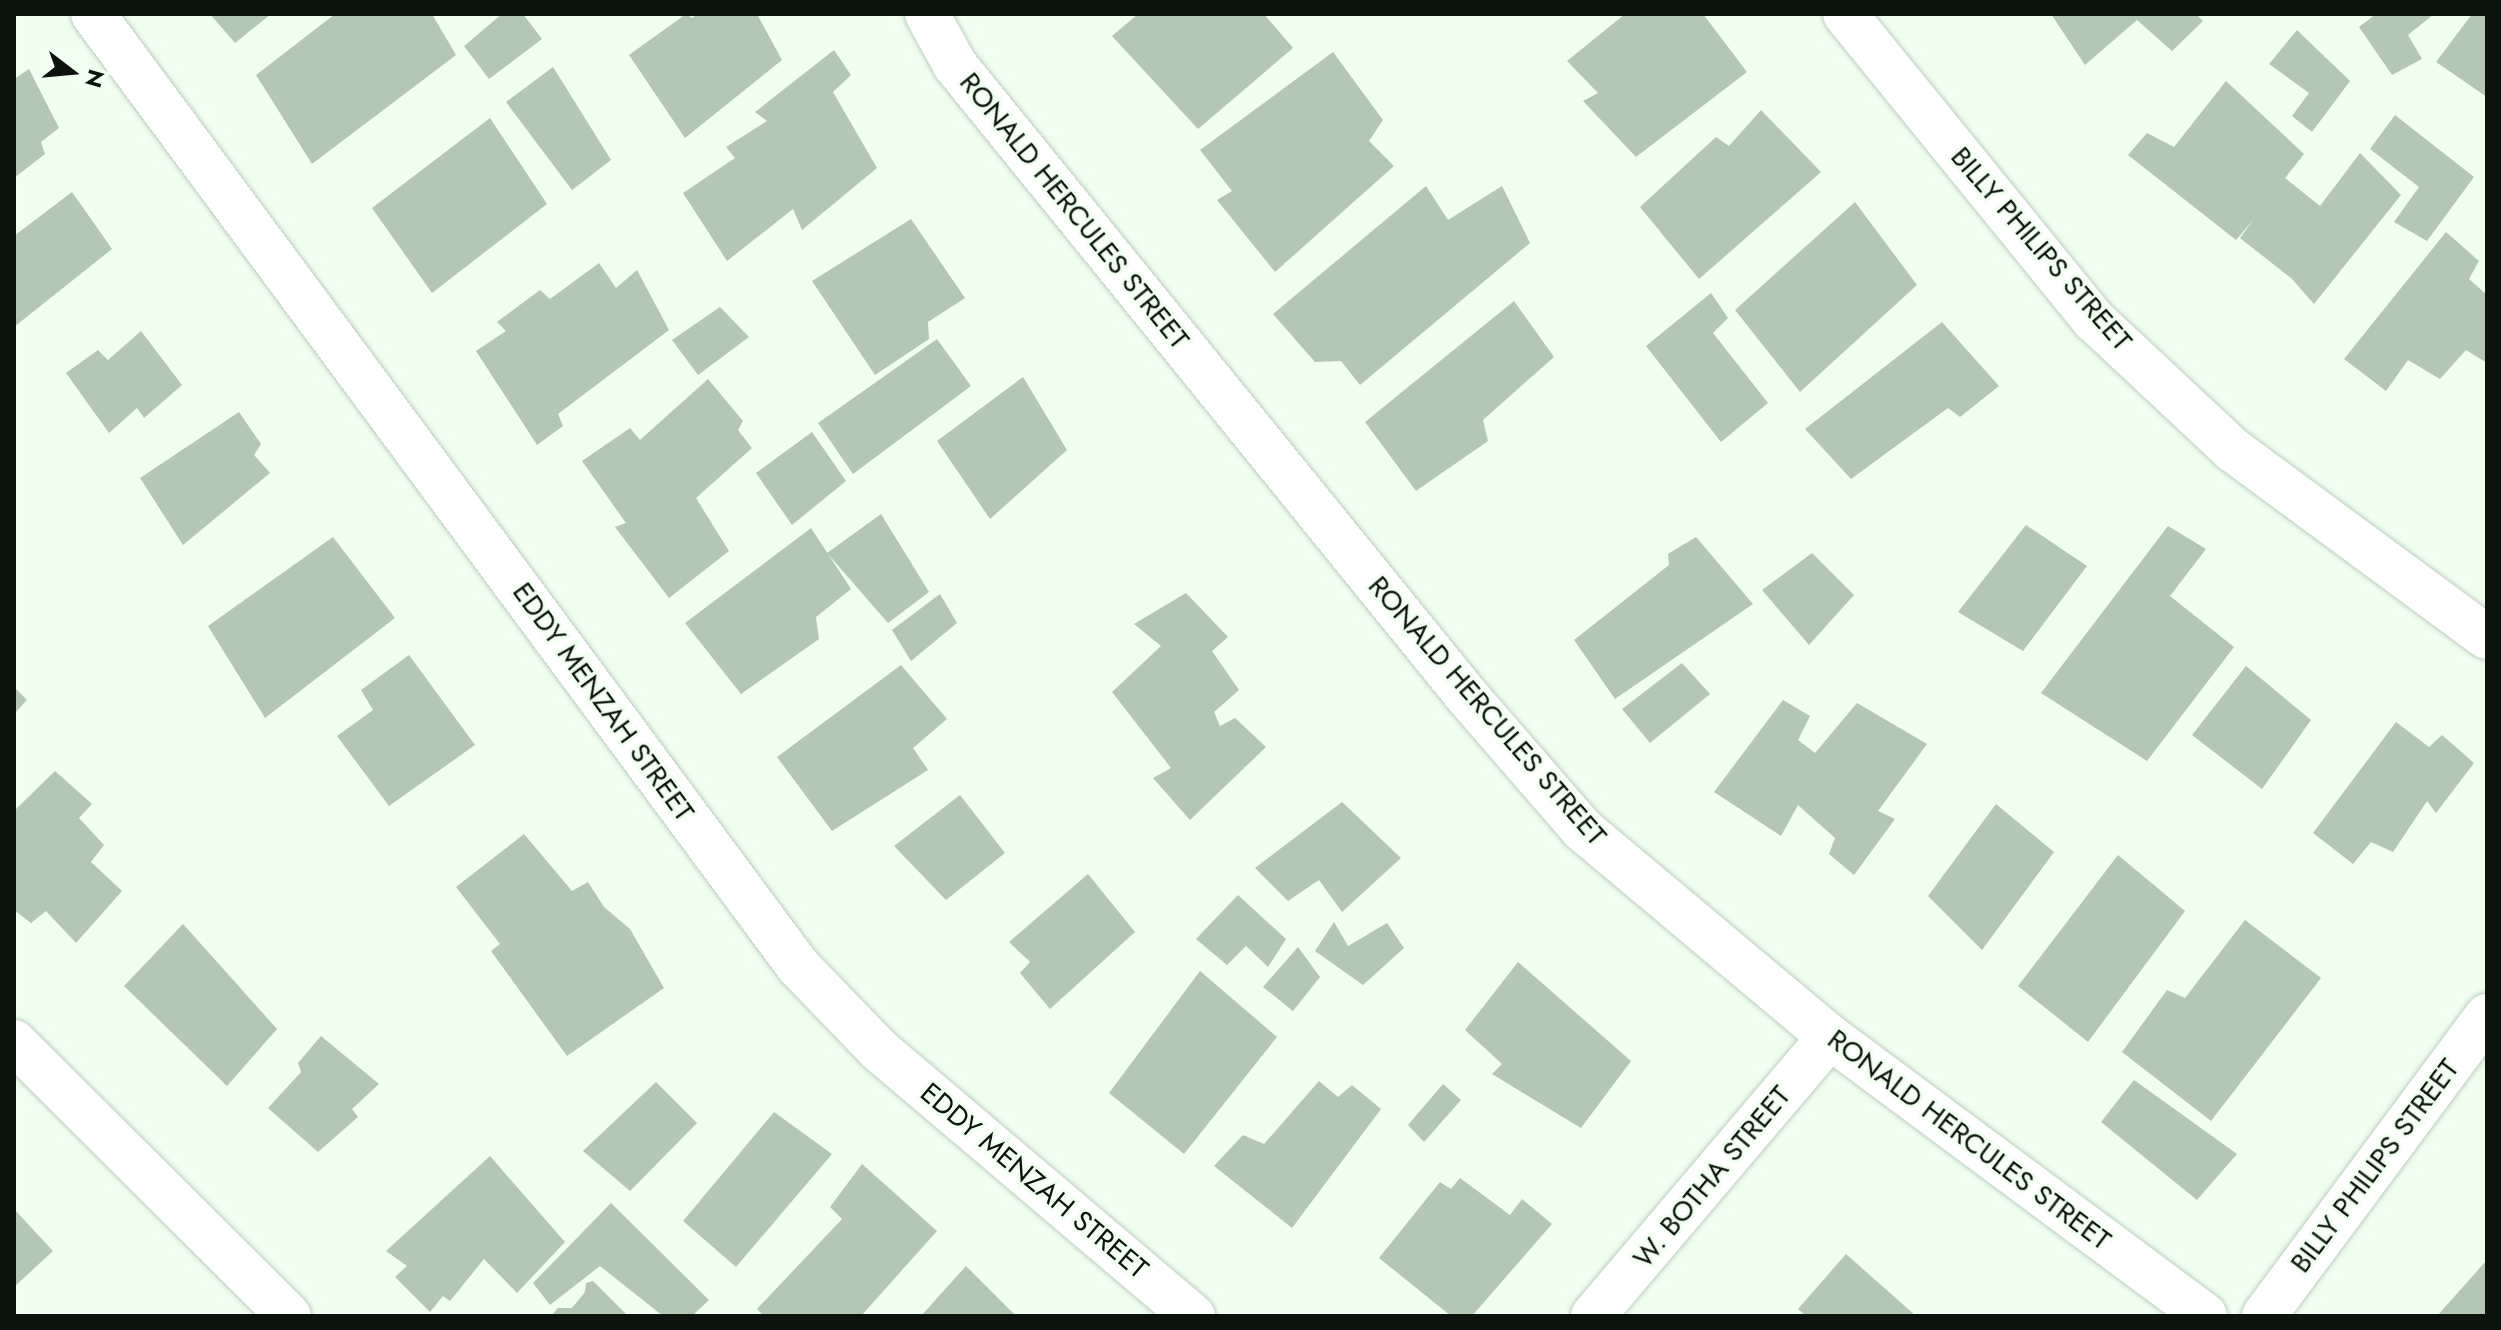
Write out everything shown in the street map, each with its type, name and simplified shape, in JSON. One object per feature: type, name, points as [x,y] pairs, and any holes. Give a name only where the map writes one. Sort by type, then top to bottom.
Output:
[{"type":"street","name":"EDDY MENZAH STREET","points":[[93,14],[798,966],[879,1050],[1193,1316]]},
{"type":"street","name":"RONALD HERCULES STREET","points":[[927,14],[955,65],[1466,695],[1582,829],[1830,1037],[2205,1316]]},
{"type":"street","name":"BILLY PHILIPS STREET","points":[[1845,14],[2094,320],[2233,450],[2487,637]]},
{"type":"street","name":"BILLY PHILIPS STREET","points":[[2264,1316],[2487,1016]]},
{"type":"street","name":"W. BOTHA STREET","points":[[1593,1316],[1830,1037]]},
{"type":"street","points":[[14,1042],[289,1316]]},
{"type":"building","points":[[210,14],[271,14],[235,43]]},
{"type":"building","points":[[335,14],[432,14],[456,55],[312,164],[256,75]]},
{"type":"building","points":[[502,14],[523,14],[542,39],[489,79],[464,46]]},
{"type":"building","points":[[686,14],[692,18],[698,14],[757,14],[782,60],[685,138],[629,55]]},
{"type":"building","points":[[1138,14],[1264,14],[1293,48],[1198,129],[1112,36]]},
{"type":"building","points":[[1625,14],[1703,14],[1747,72],[1636,157],[1583,101],[1598,93],[1567,61]]},
{"type":"building","points":[[2051,14],[2196,14],[2203,21],[2172,51],[2137,20],[2085,65]]},
{"type":"building","points":[[2376,14],[2434,14],[2408,35],[2422,59],[2392,75],[2359,27]]},
{"type":"building","points":[[2472,14],[2487,14],[2487,97],[2436,62]]},
{"type":"building","points":[[2297,30],[2350,81],[2312,132],[2292,116],[2309,93],[2269,64]]},
{"type":"building","points":[[834,50],[851,75],[833,92],[877,168],[802,230],[793,209],[727,261],[683,193],[735,158],[726,147],[767,121],[755,112]]},
{"type":"building","points":[[1333,52],[1383,120],[1369,141],[1394,166],[1275,272],[1217,200],[1232,191],[1200,150]]},
{"type":"building","points":[[553,67],[611,160],[572,190],[506,102]]},
{"type":"building","points":[[29,69],[59,128],[41,142],[45,154],[14,178],[14,79]]},
{"type":"building","points":[[2226,81],[2304,154],[2285,178],[2320,206],[2360,153],[2401,195],[2314,304],[2292,279],[2240,238],[2254,219],[2236,240],[2128,155],[2147,133],[2174,147]]},
{"type":"building","points":[[1761,110],[1821,172],[1699,279],[1640,207],[1716,137],[1729,146]]},
{"type":"building","points":[[2395,115],[2474,177],[2427,241],[2394,222],[2419,187],[2370,149]]},
{"type":"building","points":[[490,118],[547,204],[432,293],[372,208]]},
{"type":"building","points":[[1426,186],[1448,220],[1502,186],[1530,243],[1360,385],[1341,361],[1315,362],[1273,314]]},
{"type":"building","points":[[72,192],[112,249],[14,327],[14,236]]},
{"type":"building","points":[[1855,202],[1917,285],[1800,392],[1735,310]]},
{"type":"building","points":[[911,219],[965,298],[928,322],[929,339],[875,375],[812,281]]},
{"type":"building","points":[[2446,232],[2479,261],[2469,279],[2487,295],[2487,363],[2466,350],[2440,379],[2408,360],[2386,391],[2344,359]]},
{"type":"building","points":[[599,263],[616,288],[637,270],[669,330],[558,414],[563,426],[537,445],[476,351],[506,331],[497,322],[540,290],[550,299]]},
{"type":"building","points":[[1711,293],[1728,318],[1713,333],[1768,403],[1721,442],[1646,346]]},
{"type":"building","points":[[1514,301],[1554,357],[1483,420],[1488,441],[1416,491],[1365,422]]},
{"type":"building","points":[[720,307],[749,337],[698,375],[672,340]]},
{"type":"building","points":[[1942,322],[1999,386],[1960,417],[1948,408],[1851,479],[1805,429]]},
{"type":"building","points":[[141,331],[182,385],[144,418],[137,408],[109,433],[66,373],[98,350],[108,360]]},
{"type":"building","points":[[937,339],[971,386],[853,474],[818,423]]},
{"type":"building","points":[[1023,377],[1067,450],[990,519],[937,441]]},
{"type":"building","points":[[708,379],[743,421],[738,430],[752,448],[696,498],[729,551],[669,598],[615,527],[626,523],[582,461],[630,428],[640,440]]},
{"type":"building","points":[[239,412],[261,444],[254,455],[270,473],[183,545],[140,478]]},
{"type":"building","points":[[812,432],[846,481],[792,525],[756,473]]},
{"type":"building","points":[[881,514],[929,592],[888,623],[827,553]]},
{"type":"building","points":[[2026,525],[2087,566],[2023,651],[1958,612]]},
{"type":"building","points":[[2168,526],[2206,549],[2170,596],[2234,647],[2147,761],[2041,693]]},
{"type":"building","points":[[811,528],[851,589],[816,617],[819,639],[741,694],[685,623]]},
{"type":"building","points":[[333,537],[395,618],[265,718],[208,626]]},
{"type":"building","points":[[1696,537],[1753,604],[1615,699],[1574,640],[1669,565],[1668,554]]},
{"type":"building","points":[[1812,553],[1854,595],[1809,645],[1762,590]]},
{"type":"building","points":[[1186,593],[1228,637],[1212,651],[1239,690],[1214,712],[1220,726],[1235,718],[1266,747],[1190,820],[1153,778],[1171,768],[1112,692],[1161,646],[1134,624]]},
{"type":"building","points":[[940,594],[957,623],[911,661],[892,630]]},
{"type":"building","points":[[409,655],[475,745],[389,806],[337,736],[373,710],[361,690]]},
{"type":"building","points":[[1682,663],[1710,694],[1650,743],[1622,709]]},
{"type":"building","points":[[901,665],[947,719],[913,748],[928,770],[832,831],[777,757]]},
{"type":"building","points":[[2246,666],[2311,720],[2262,789],[2192,735]]},
{"type":"building","points":[[14,687],[27,700],[14,714]]},
{"type":"building","points":[[1783,700],[1810,716],[1798,740],[1815,753],[1857,703],[1927,744],[1878,811],[1895,819],[1854,875],[1829,854],[1835,838],[1798,805],[1781,836],[1714,792]]},
{"type":"building","points":[[2396,722],[2429,747],[2442,735],[2474,763],[2436,813],[2427,801],[2393,852],[2371,842],[2353,864],[2313,833]]},
{"type":"building","points":[[55,771],[92,804],[79,818],[104,845],[91,862],[122,891],[76,943],[46,911],[31,923],[14,910],[14,811]]},
{"type":"building","points":[[960,795],[1005,853],[946,900],[894,846]]},
{"type":"building","points":[[1342,802],[1401,858],[1342,912],[1319,880],[1288,901],[1255,868]]},
{"type":"building","points":[[1996,804],[2054,852],[1982,950],[1928,896]]},
{"type":"building","points":[[524,834],[572,891],[588,882],[604,907],[630,929],[664,988],[567,1056],[491,951],[500,944],[456,887]]},
{"type":"building","points":[[2118,855],[2185,911],[2088,1042],[2018,986]]},
{"type":"building","points":[[1088,874],[1135,932],[1050,1009],[1020,973],[1030,962],[1009,942]]},
{"type":"building","points":[[1238,895],[1286,939],[1268,967],[1246,946],[1227,965],[1196,939]]},
{"type":"building","points":[[2245,920],[2321,978],[2211,1121],[2122,1052],[2167,990],[2185,998]]},
{"type":"building","points":[[1334,922],[1348,946],[1387,923],[1404,948],[1363,985],[1315,951]]},
{"type":"building","points":[[183,924],[277,1029],[227,1086],[124,986]]},
{"type":"building","points":[[1298,947],[1320,977],[1293,1011],[1263,987]]},
{"type":"building","points":[[1518,962],[1631,1061],[1581,1128],[1492,1074],[1502,1064],[1465,1030]]},
{"type":"building","points":[[1200,971],[1277,1037],[1184,1154],[1109,1093]]},
{"type":"building","points":[[321,1036],[379,1084],[352,1109],[358,1117],[318,1152],[268,1108],[301,1072],[298,1063]]},
{"type":"building","points":[[2134,1080],[2237,1154],[2197,1200],[2101,1122]]},
{"type":"building","points":[[1319,1081],[1338,1097],[1352,1085],[1381,1109],[1292,1228],[1214,1166],[1243,1135],[1264,1144]]},
{"type":"building","points":[[656,1082],[697,1123],[630,1191],[583,1151]]},
{"type":"building","points":[[1443,1084],[1461,1100],[1424,1142],[1408,1125]]},
{"type":"building","points":[[774,1112],[832,1154],[736,1267],[683,1221]]},
{"type":"building","points":[[490,1156],[565,1242],[517,1293],[484,1259],[450,1301],[443,1296],[430,1312],[395,1277],[407,1266],[386,1251]]},
{"type":"building","points":[[862,1164],[937,1231],[861,1316],[764,1316],[757,1309],[842,1219],[830,1207]]},
{"type":"building","points":[[1460,1178],[1510,1215],[1522,1199],[1552,1224],[1472,1316],[1451,1316],[1379,1258],[1440,1182],[1451,1189]]},
{"type":"building","points":[[611,1203],[709,1300],[692,1316],[663,1316],[600,1266],[550,1305],[533,1283]]},
{"type":"building","points":[[14,1209],[53,1251],[14,1287]]},
{"type":"building","points":[[1846,1254],[1916,1316],[1806,1316],[1798,1309]]},
{"type":"building","points":[[2487,1260],[2487,1316],[2437,1316]]},
{"type":"building","points":[[966,1266],[1016,1316],[921,1316]]},
{"type":"building","points":[[593,1281],[628,1316],[551,1316],[558,1308],[572,1308],[585,1292],[586,1283]]}]
